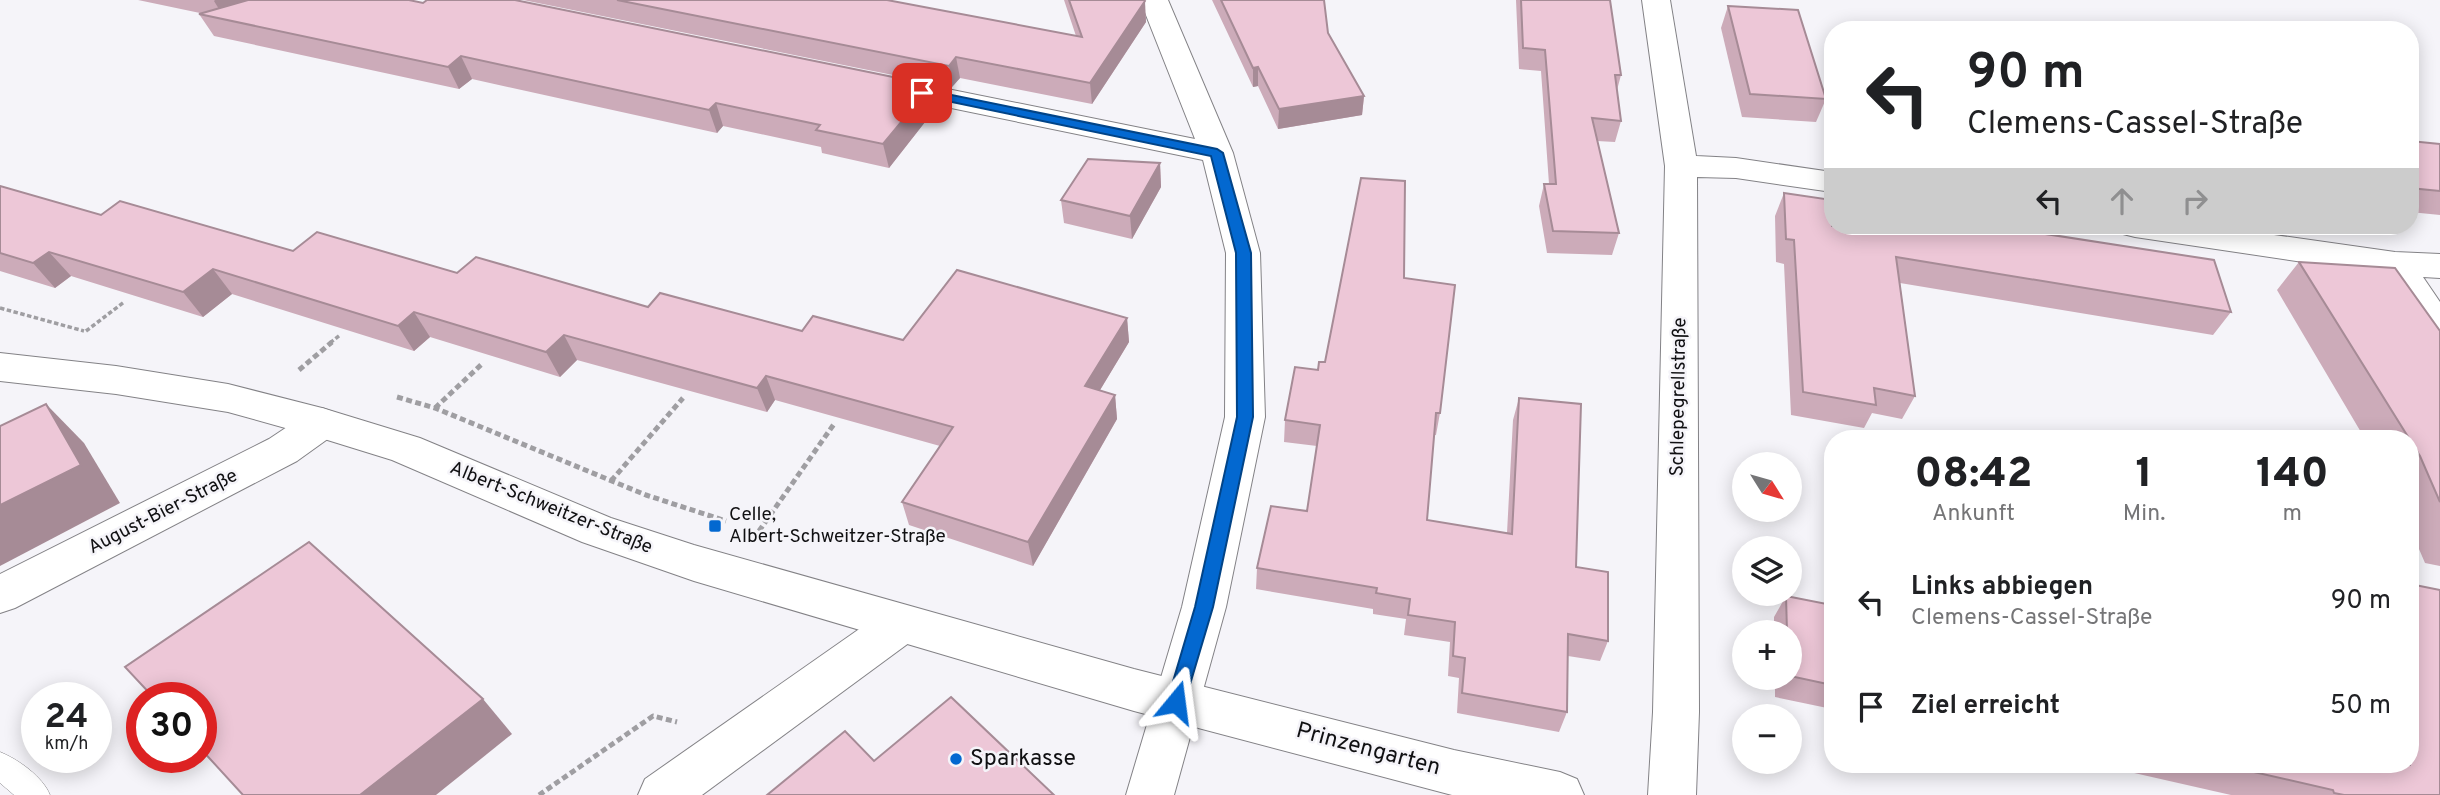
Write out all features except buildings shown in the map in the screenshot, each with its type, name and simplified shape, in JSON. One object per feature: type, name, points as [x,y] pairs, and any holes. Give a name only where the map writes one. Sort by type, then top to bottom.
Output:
[{"type":"street","points":[[1150,795],[1204,607],[1245,417],[1243,253],[1217,153],[1154,0]]},
{"type":"street","name":"Schlepegrellstraße","points":[[1656,0],[1681,166],[1676,712],[1672,795]]},
{"type":"street","points":[[849,78],[1217,153]]},
{"type":"street","points":[[1681,166],[1736,167],[1824,180]]},
{"type":"street","points":[[2197,235],[2395,264],[2440,266]]},
{"type":"street","points":[[2395,264],[2440,329]]},
{"type":"street","name":"Albert-Schweitzer-Straße","points":[[0,367],[116,380],[228,398],[322,423],[406,449],[597,530],[694,563],[1176,702]]},
{"type":"street","name":"August-Bier-Straße","points":[[0,595],[284,450],[322,423]]},
{"type":"street","points":[[662,795],[901,624]]},
{"type":"street","name":"Prinzengarten","points":[[1176,702],[1454,773],[1560,795]]},
{"type":"lane","points":[[0,765],[36,795]]},
{"type":"path","points":[[86,331],[124,302]]},
{"type":"path","points":[[299,370],[340,335]]},
{"type":"path","points":[[435,408],[483,363]]},
{"type":"path","points":[[611,481],[683,398]]},
{"type":"path","points":[[759,531],[834,424]]},
{"type":"path","points":[[540,795],[653,716],[738,740]]},
{"type":"place","name":"Celle, Albert-Schweitzer-Straße","points":[[715,526]]},
{"type":"place","name":"Sparkasse","points":[[956,759]]},
{"type":"route","points":[[922,93],[1217,153],[1243,253],[1245,417],[1204,607],[1176,702]]}]
